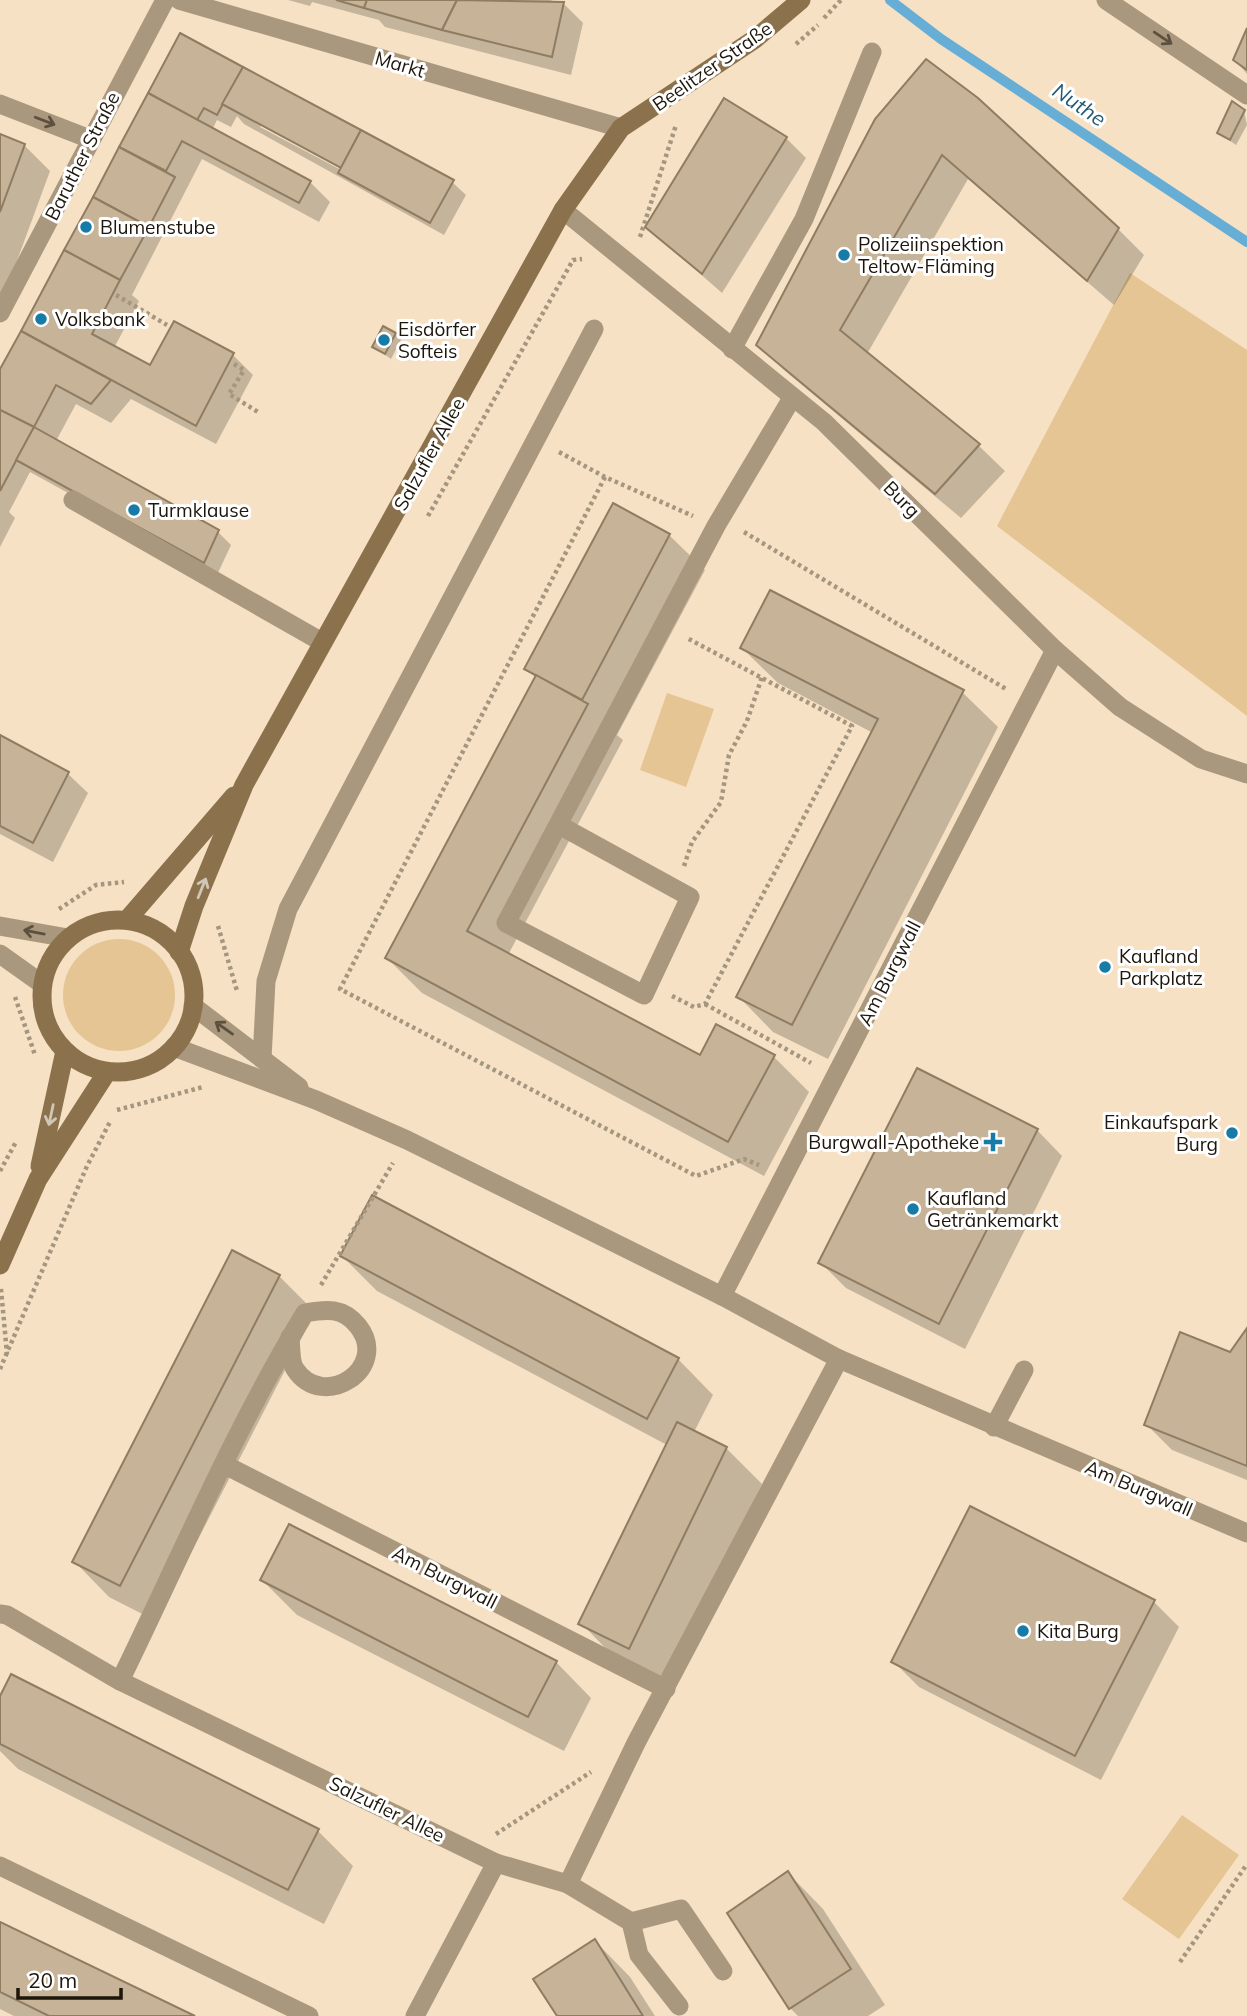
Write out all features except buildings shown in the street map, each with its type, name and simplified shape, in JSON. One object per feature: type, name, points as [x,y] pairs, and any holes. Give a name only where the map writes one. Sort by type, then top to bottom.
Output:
[{"type":"main road","name":"Beelitzer Straße","points":[[621,128],[755,39],[801,0]]},
{"type":"main road","name":"Salzufler Allee","points":[[179,952],[194,906],[244,785],[563,210],[621,128]]},
{"type":"main road","name":"Salzufler Allee","points":[[127,920],[244,785]]},
{"type":"main road","points":[[127,920],[147,926],[165,937],[179,952],[188,969],[193,1006],[187,1028],[174,1047],[155,1062],[132,1071],[107,1072],[84,1065],[65,1051],[50,1031],[43,1009],[42,984],[56,951],[68,938],[86,927],[106,921],[127,920]]},
{"type":"main road","points":[[38,1180],[65,1051]]},
{"type":"main road","points":[[0,1265],[38,1180],[107,1072]]},
{"type":"street","name":"Baruther Straße","points":[[0,313],[164,0]]},
{"type":"street","name":"Markt","points":[[179,0],[621,128]]},
{"type":"street","points":[[1106,0],[1247,95]]},
{"type":"street","points":[[732,349],[804,219],[872,52]]},
{"type":"street","points":[[0,104],[90,139]]},
{"type":"street","name":"Burg","points":[[563,210],[824,422],[1055,650],[1120,707],[1201,759],[1247,774]]},
{"type":"street","points":[[262,1059],[266,981],[288,909],[594,329]]},
{"type":"street","points":[[559,825],[690,897],[645,995],[506,923],[719,522],[792,398]]},
{"type":"street","points":[[73,500],[323,642]]},
{"type":"street","name":"Am Burgwall","points":[[722,1296],[1030,704],[1055,650]]},
{"type":"street","points":[[0,926],[68,938]]},
{"type":"street","points":[[0,954],[42,984]]},
{"type":"street","name":"Am Burgwall","points":[[193,1006],[316,1100]]},
{"type":"street","name":"Am Burgwall","points":[[174,1047],[316,1100],[407,1140],[722,1296],[839,1359],[1247,1533]]},
{"type":"street","points":[[120,1681],[225,1465],[290,1337],[304,1313],[329,1308],[350,1315],[366,1336],[366,1359],[353,1379],[335,1387],[310,1383],[294,1368],[290,1337]]},
{"type":"street","points":[[568,1884],[636,1744],[839,1359]]},
{"type":"street","points":[[994,1427],[1024,1370]]},
{"type":"street","name":"Am Burgwall","points":[[225,1465],[666,1689]]},
{"type":"street","name":"Salzufler Allee","points":[[0,1614],[7,1615],[120,1681],[496,1863]]},
{"type":"street","points":[[415,2016],[496,1863],[568,1884],[631,1922],[639,1955],[679,2007]]},
{"type":"street","points":[[0,1866],[309,2016]]},
{"type":"street","points":[[631,1922],[681,1909],[723,1971]]},
{"type":"path","points":[[786,51],[809,35],[841,0]]},
{"type":"path","points":[[550,299],[573,260],[592,258],[613,268],[639,240],[676,123]]},
{"type":"path","points":[[116,295],[167,325]]},
{"type":"path","points":[[234,364],[244,370],[229,394],[258,412]]},
{"type":"path","points":[[537,440],[605,477],[719,522],[1030,704]]},
{"type":"path","points":[[664,626],[852,726],[705,1004]]},
{"type":"path","points":[[672,887],[681,878],[692,842],[721,803],[729,755],[747,720],[762,677]]},
{"type":"path","points":[[217,925],[238,996]]},
{"type":"path","points":[[650,985],[694,1007],[705,1004],[835,1076]]},
{"type":"path","points":[[10,986],[37,1062]]},
{"type":"path","points":[[0,1368],[8,1355],[87,1167],[118,1109],[215,1084],[225,1066]]},
{"type":"path","points":[[0,1171],[20,1135]]},
{"type":"path","points":[[304,1313],[407,1140]]},
{"type":"path","points":[[0,1278],[8,1355]]},
{"type":"path","points":[[472,1850],[636,1744]]},
{"type":"path","points":[[1180,1962],[1247,1864]]},
{"type":"shaded area","points":[[1130,273],[1247,350],[1247,716],[997,526]]},
{"type":"shaded area","points":[[667,693],[714,709],[686,787],[640,770]]},
{"type":"shaded area","points":[[119,939],[141,943],[159,955],[171,973],[175,995],[171,1017],[159,1035],[141,1047],[119,1051],[97,1047],[79,1035],[67,1017],[63,995],[67,973],[79,955],[97,943]]},
{"type":"shaded area","points":[[1182,1815],[1239,1855],[1179,1939],[1122,1899]]},
{"type":"waterway","name":"Nuthe","points":[[890,0],[941,39],[1247,242]]},
{"type":"place","name":"Blumenstube","points":[[86,227]]},
{"type":"place","name":"Polizeiinspektion Teltow-Fläming","points":[[844,255]]},
{"type":"place","name":"Volksbank","points":[[41,319]]},
{"type":"place","name":"Eisdörfer Softeis","points":[[384,340]]},
{"type":"place","name":"Turmklause","points":[[134,510]]},
{"type":"place","name":"Kaufland Parkplatz","points":[[1105,967]]},
{"type":"place","name":"Einkaufspark Burg","points":[[1232,1133]]},
{"type":"place","name":"Burgwall-Apotheke","points":[[993,1142]]},
{"type":"place","name":"Kaufland Getränkemarkt","points":[[913,1209]]},
{"type":"place","name":"Kita Burg","points":[[1023,1631]]}]
